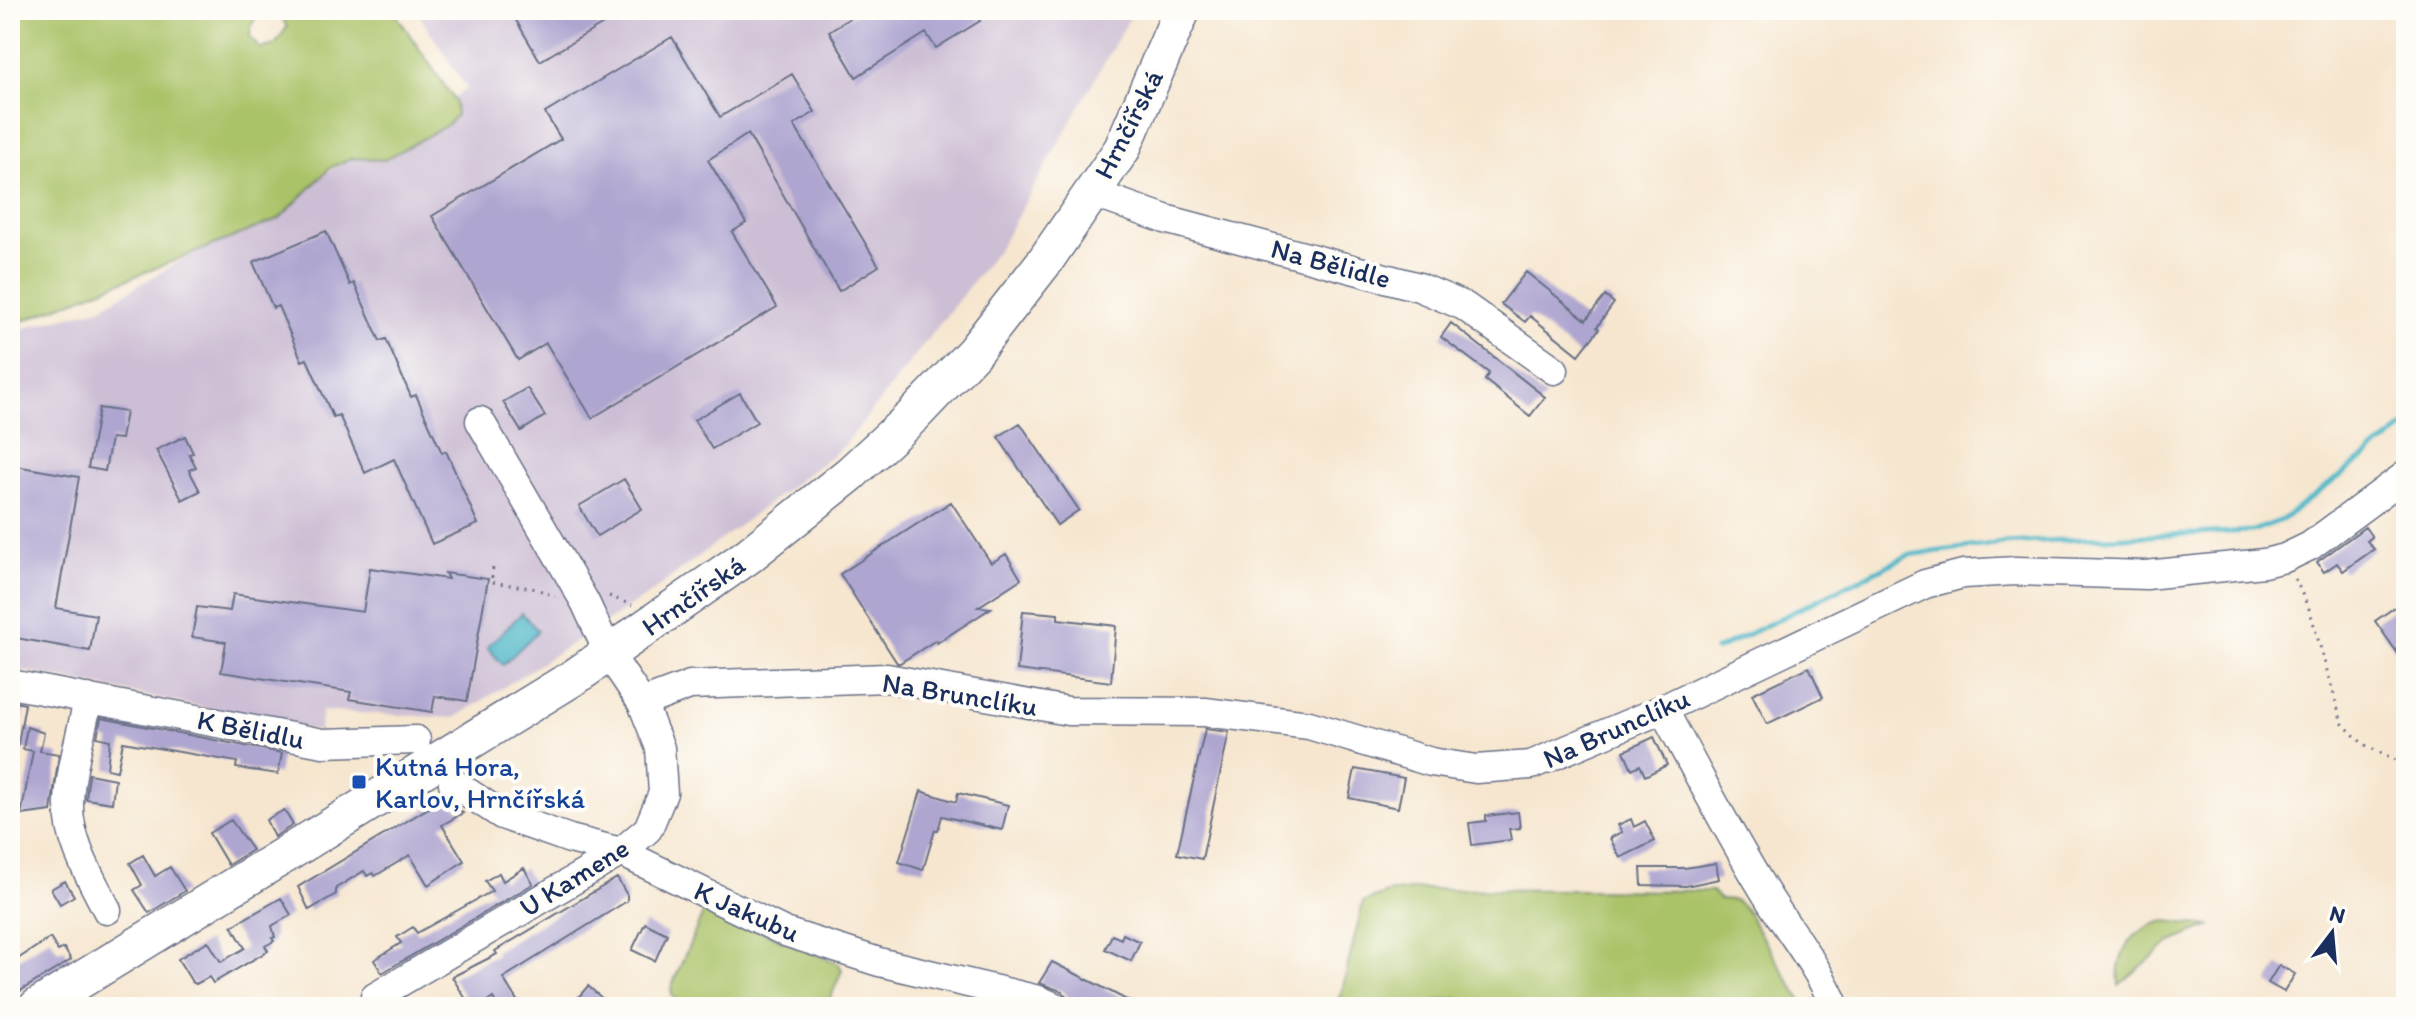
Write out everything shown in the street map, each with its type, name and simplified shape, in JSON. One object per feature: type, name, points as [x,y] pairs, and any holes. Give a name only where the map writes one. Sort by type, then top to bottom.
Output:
[{"type":"main road","name":"Hrnčířská","points":[[37,1007],[609,654],[789,524],[913,416],[973,353],[1045,261],[1122,149],[1182,10]]},
{"type":"street","name":"Na Bělidle","points":[[1092,193],[1165,219],[1419,287],[1464,306],[1554,370]]},
{"type":"street","name":"U Kamene","points":[[375,997],[621,852],[648,829],[663,793],[660,748],[642,703],[609,654],[585,602],[480,421]]},
{"type":"street","name":"Na Brunclíku","points":[[642,703],[690,685],[887,678],[1068,711],[1205,712],[1309,725],[1431,762],[1476,769],[1531,765],[1663,709],[1925,584],[1951,577],[2016,571],[2146,575],[2264,563],[2285,558],[2310,546],[2406,475]]},
{"type":"street","name":"K Bělidlu","points":[[10,684],[323,743],[416,740]]},
{"type":"street","points":[[88,698],[69,806],[75,841],[107,910]]},
{"type":"street","points":[[1663,709],[1737,846],[1814,964],[1835,1007]]},
{"type":"street","name":"K Jakubu","points":[[453,783],[502,815],[570,839],[621,852],[785,932],[879,962],[1039,1000],[1055,1007]]},
{"type":"path","points":[[2285,558],[2310,611],[2342,723],[2363,744],[2406,765]]},
{"type":"path","points":[[493,568],[491,582],[537,589],[561,601]]},
{"type":"path","points":[[603,591],[613,600],[636,606]]},
{"type":"shaded area","points":[[416,10],[1134,10],[1000,247],[844,446],[648,595],[455,718],[322,711],[319,731],[10,668],[10,332],[100,308],[192,254],[279,219],[322,176],[352,158],[384,160],[467,89]]},
{"type":"green space","points":[[10,10],[393,10],[455,101],[456,115],[447,125],[384,160],[352,158],[330,168],[279,219],[10,326]],"holes":[[[271,13],[282,18],[287,27],[275,45],[260,49],[250,37],[256,17]]]},
{"type":"green space","points":[[1419,889],[1712,891],[1719,899],[1735,900],[1743,906],[1805,1007],[1460,1007],[1459,999],[1440,999],[1429,1007],[1341,1007],[1339,1003],[1363,902],[1387,893]]},
{"type":"green space","points":[[705,908],[839,964],[842,970],[827,1007],[680,1007],[671,988]]},
{"type":"green space","points":[[2166,921],[2210,926],[2169,943],[2119,985],[2120,962],[2129,943],[2145,929]]},
{"type":"water","points":[[522,613],[538,631],[503,665],[487,647]]},
{"type":"building","points":[[510,10],[627,10],[540,61]]},
{"type":"building","points":[[863,10],[973,10],[980,21],[936,48],[926,33],[856,77],[829,31]]},
{"type":"building","points":[[672,37],[720,117],[792,74],[815,112],[794,125],[879,266],[839,291],[748,134],[708,160],[746,223],[732,232],[777,307],[592,418],[546,343],[518,360],[432,216],[561,139],[545,113]]},
{"type":"building","points":[[326,231],[380,341],[386,339],[411,397],[416,395],[442,453],[446,451],[478,524],[432,544],[394,459],[365,473],[339,415],[333,417],[307,359],[302,361],[278,306],[273,308],[253,262]]},
{"type":"building","points":[[1526,272],[1586,320],[1605,296],[1614,303],[1579,355],[1530,316],[1525,322],[1501,304]]},
{"type":"building","points":[[1451,323],[1545,397],[1530,416],[1485,380],[1489,373],[1441,337]]},
{"type":"building","points":[[527,388],[545,416],[521,431],[503,402]]},
{"type":"building","points":[[740,393],[757,422],[712,449],[694,420]]},
{"type":"building","points":[[99,408],[126,412],[121,439],[111,438],[105,471],[88,468]]},
{"type":"building","points":[[1020,423],[1079,510],[1057,525],[998,437]]},
{"type":"building","points":[[185,436],[196,467],[189,470],[200,491],[182,500],[156,450]]},
{"type":"building","points":[[10,465],[79,477],[56,608],[96,615],[90,651],[10,637]]},
{"type":"building","points":[[624,479],[642,509],[597,536],[579,506]]},
{"type":"building","points":[[951,502],[991,563],[1006,554],[1021,579],[978,607],[991,608],[937,643],[936,640],[897,663],[840,574]]},
{"type":"building","points":[[2365,527],[2372,537],[2367,541],[2374,549],[2343,571],[2337,563],[2324,572],[2317,562]]},
{"type":"building","points":[[370,568],[448,579],[445,573],[488,579],[467,701],[435,696],[432,712],[349,699],[351,692],[221,672],[226,642],[192,637],[197,607],[230,611],[233,594],[363,612]]},
{"type":"building","points":[[2401,603],[2406,611],[2406,665],[2375,621]]},
{"type":"building","points":[[1023,611],[1058,614],[1058,619],[1116,626],[1111,682],[1017,670]]},
{"type":"building","points":[[1809,667],[1823,697],[1767,724],[1752,694]]},
{"type":"building","points":[[10,701],[25,704],[18,744],[10,744]]},
{"type":"building","points":[[101,718],[282,753],[278,774],[236,768],[237,762],[123,742],[117,771],[107,769],[110,740],[97,737]]},
{"type":"building","points":[[27,727],[44,733],[40,751],[59,754],[51,811],[21,815],[33,751],[23,749]]},
{"type":"building","points":[[1205,729],[1229,732],[1202,859],[1177,854]]},
{"type":"building","points":[[1654,737],[1667,765],[1645,776],[1640,765],[1632,769],[1624,751]]},
{"type":"building","points":[[1355,769],[1404,778],[1398,808],[1349,798]]},
{"type":"building","points":[[89,774],[115,779],[112,803],[86,799]]},
{"type":"building","points":[[921,791],[956,802],[958,793],[1008,805],[1002,830],[942,816],[923,870],[899,862]]},
{"type":"building","points":[[445,798],[463,813],[442,825],[464,861],[428,885],[410,855],[375,876],[373,873],[367,876],[364,871],[336,888],[336,894],[309,910],[298,887]]},
{"type":"building","points":[[284,810],[293,825],[274,837],[266,820]]},
{"type":"building","points":[[1518,812],[1520,828],[1509,829],[1511,840],[1472,845],[1469,823],[1486,821],[1486,816]]},
{"type":"building","points":[[1631,819],[1634,827],[1645,821],[1655,841],[1620,858],[1610,838],[1622,832],[1618,825]]},
{"type":"building","points":[[231,820],[252,850],[228,865],[209,833]]},
{"type":"building","points":[[143,855],[155,876],[170,867],[185,891],[149,913],[134,890],[142,885],[130,863]]},
{"type":"building","points":[[1716,863],[1719,879],[1686,886],[1642,885],[1641,868],[1685,868]]},
{"type":"building","points":[[524,868],[533,884],[382,973],[374,960],[401,943],[397,937],[413,927],[417,933],[492,891],[485,881],[499,873],[503,881]]},
{"type":"building","points":[[617,878],[627,901],[503,978],[521,1007],[498,1007],[493,998],[479,1007],[471,1007],[452,977],[497,954],[495,951]]},
{"type":"building","points":[[65,881],[74,896],[60,904],[51,889]]},
{"type":"building","points":[[281,898],[291,915],[272,926],[275,937],[265,946],[268,951],[213,983],[209,977],[196,984],[192,982],[178,959],[208,941],[221,962],[245,948],[232,926]]},
{"type":"building","points":[[645,923],[667,934],[655,961],[632,950]]},
{"type":"building","points":[[1123,934],[1140,942],[1131,961],[1105,949],[1112,935],[1121,939]]},
{"type":"building","points":[[50,938],[58,951],[64,948],[71,960],[20,991],[10,973],[10,964]]},
{"type":"building","points":[[1052,962],[1140,1007],[1084,1007],[1070,1000],[1062,991],[1039,983]]},
{"type":"building","points":[[2279,965],[2295,974],[2284,992],[2268,983]]},
{"type":"building","points":[[588,986],[612,1007],[570,1007]]},
{"type":"waterway","points":[[1716,650],[1909,555],[2002,543],[2252,531],[2282,520],[2406,426]]},
{"type":"place","name":"Kutná Hora, Karlov, Hrnčířská","points":[[359,782]]}]
